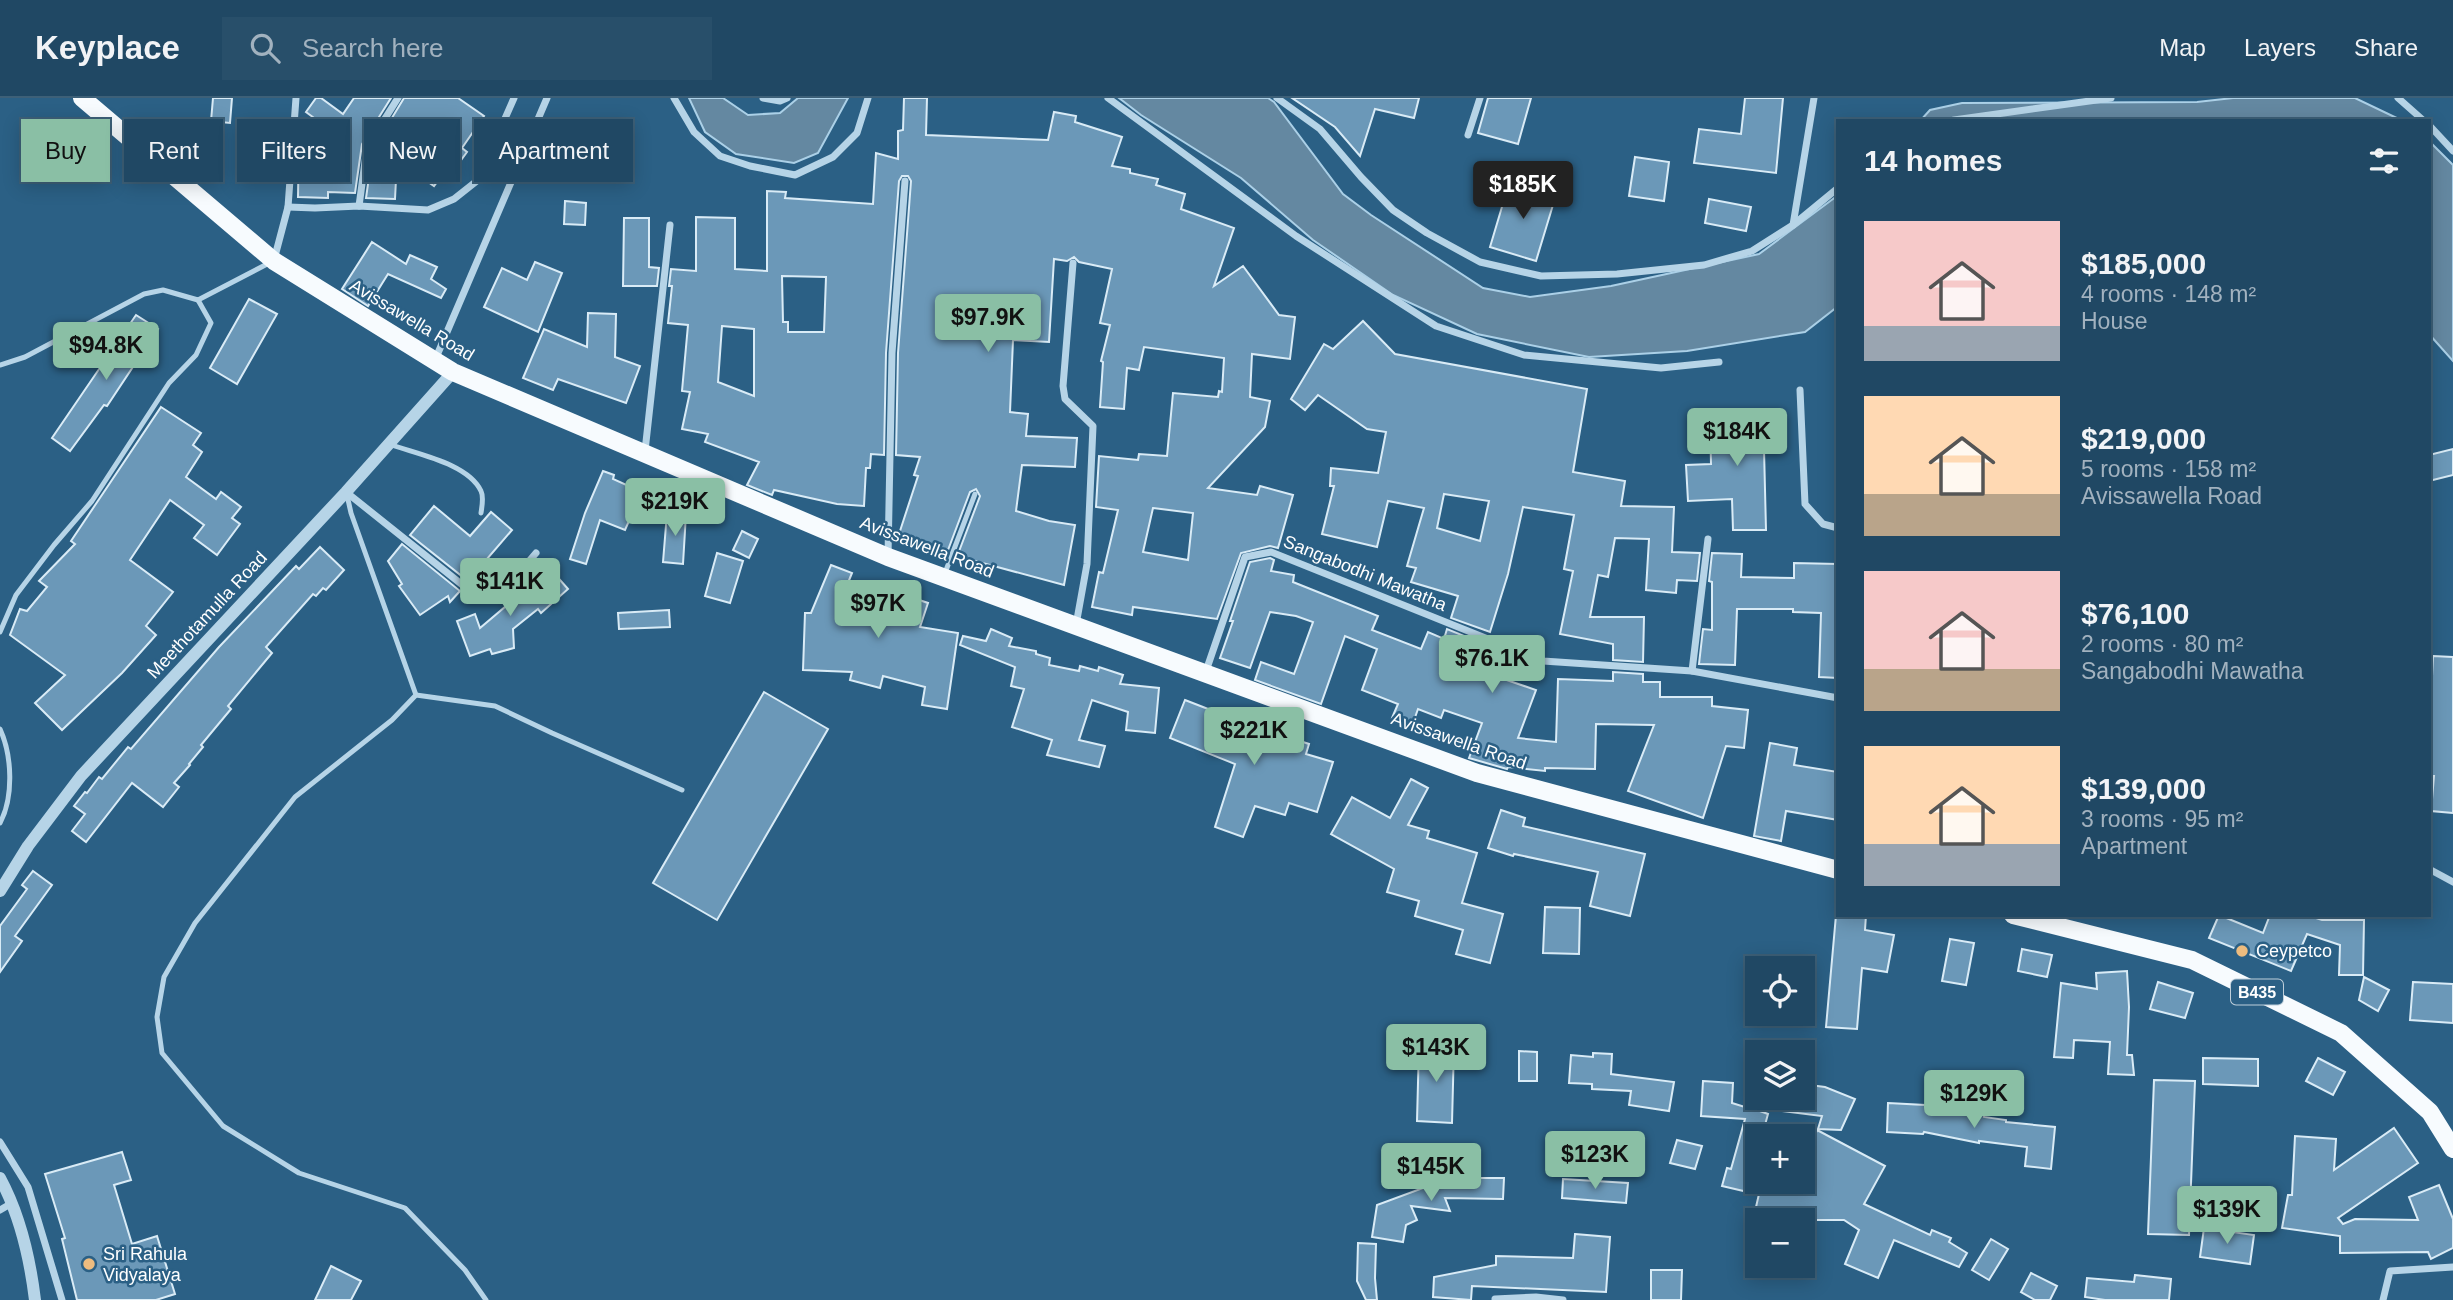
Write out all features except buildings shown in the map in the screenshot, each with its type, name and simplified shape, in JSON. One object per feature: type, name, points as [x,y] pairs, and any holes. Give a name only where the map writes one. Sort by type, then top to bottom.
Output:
[{"type":"main road","name":"Avissawella Road","points":[[82,98],[274,261],[453,372],[888,557],[1477,773],[1836,869]]},
{"type":"main road","name":"B435","points":[[2021,917],[2192,960],[2341,1033],[2430,1112],[2453,1150]]},
{"type":"street","points":[[274,261],[288,206],[296,98]]},
{"type":"street","points":[[359,206],[367,147],[398,98]]},
{"type":"street","points":[[288,206],[428,210],[454,199],[478,180],[514,98]]},
{"type":"street","points":[[435,361],[547,98]]},
{"type":"street","points":[[674,98],[694,132],[720,156],[750,166],[795,175],[833,157],[857,133],[868,98]]},
{"type":"street","points":[[763,98],[780,101],[787,98]]},
{"type":"street","points":[[1108,98],[1296,236],[1436,326],[1524,355],[1661,368],[1719,362]]},
{"type":"street","points":[[1277,98],[1320,129],[1360,177],[1393,210],[1427,233],[1480,261],[1541,276],[1616,274],[1704,265],[1752,251],[1793,225],[1836,190]]},
{"type":"street","points":[[1468,135],[1480,98]]},
{"type":"street","points":[[1793,225],[1814,98]]},
{"type":"street","points":[[1961,119],[2111,98]]},
{"type":"street","points":[[2398,98],[2422,119]]},
{"type":"street","points":[[2431,127],[2453,151]]},
{"type":"street","points":[[888,557],[892,353],[905,181]]},
{"type":"street","points":[[645,454],[670,226]]},
{"type":"street","points":[[1073,263],[1063,386],[1065,399],[1093,426],[1087,564],[1076,625]]},
{"type":"street","name":"Meethotamulla Road","points":[[0,891],[28,846],[81,776],[346,492],[453,372]]},
{"type":"street","points":[[1800,390],[1805,504],[1823,524],[1836,527]]},
{"type":"street","points":[[346,492],[475,594],[494,597],[508,586],[536,553]]},
{"type":"street","points":[[1692,671],[1708,539]]},
{"type":"street","name":"Sangabodhi Mawatha","points":[[1206,672],[1245,557],[1271,552],[1543,661],[1692,671],[1836,698]]},
{"type":"street","points":[[2431,870],[2453,882]]},
{"type":"street","points":[[0,1142],[28,1187],[62,1300]]},
{"type":"street","points":[[0,1178],[13,1202],[35,1300]]},
{"type":"street","points":[[0,1210],[13,1202]]},
{"type":"street","points":[[2383,1300],[2390,1270],[2453,1266]]},
{"type":"street","points":[[1495,1299],[1536,1297],[1563,1300]]},
{"type":"lane","points":[[0,365],[25,357],[144,293],[163,290],[198,300],[274,261]]},
{"type":"lane","points":[[0,632],[16,595],[92,501],[169,383],[196,355],[211,323],[198,300]]},
{"type":"lane","points":[[389,444],[457,467],[470,475],[482,493],[481,513]]},
{"type":"lane","points":[[346,492],[351,513],[416,695]]},
{"type":"lane","points":[[944,577],[975,494]]},
{"type":"lane","points":[[416,695],[495,706],[682,790]]},
{"type":"lane","points":[[416,695],[392,720],[295,797],[195,923],[164,977],[158,1017],[162,1053],[223,1126],[299,1173],[405,1208],[465,1270],[486,1300]]},
{"type":"lane","points":[[0,729],[6,741],[10,772],[4,816],[0,823]]},
{"type":"water","points":[[689,98],[723,98],[748,115],[780,113],[798,98],[848,98],[818,153],[794,163],[736,154],[705,132]]},
{"type":"water","points":[[1119,98],[1268,98],[1274,102],[1343,194],[1483,288],[1530,297],[1611,286],[1759,254],[1836,197],[1836,308],[1805,332],[1687,351],[1589,357],[1477,334],[1393,295],[1313,240],[1241,178],[1141,115]]},
{"type":"water","points":[[2233,98],[2355,98],[2399,119],[1922,119],[1930,110],[1962,103],[2197,102]]},
{"type":"water","points":[[2431,143],[2453,165],[2453,361],[2431,336]]},
{"type":"place","name":"Ceypetco","points":[[2242,951]]},
{"type":"place","name":"Sri Rahula Vidyalaya","points":[[89,1264]]}]
